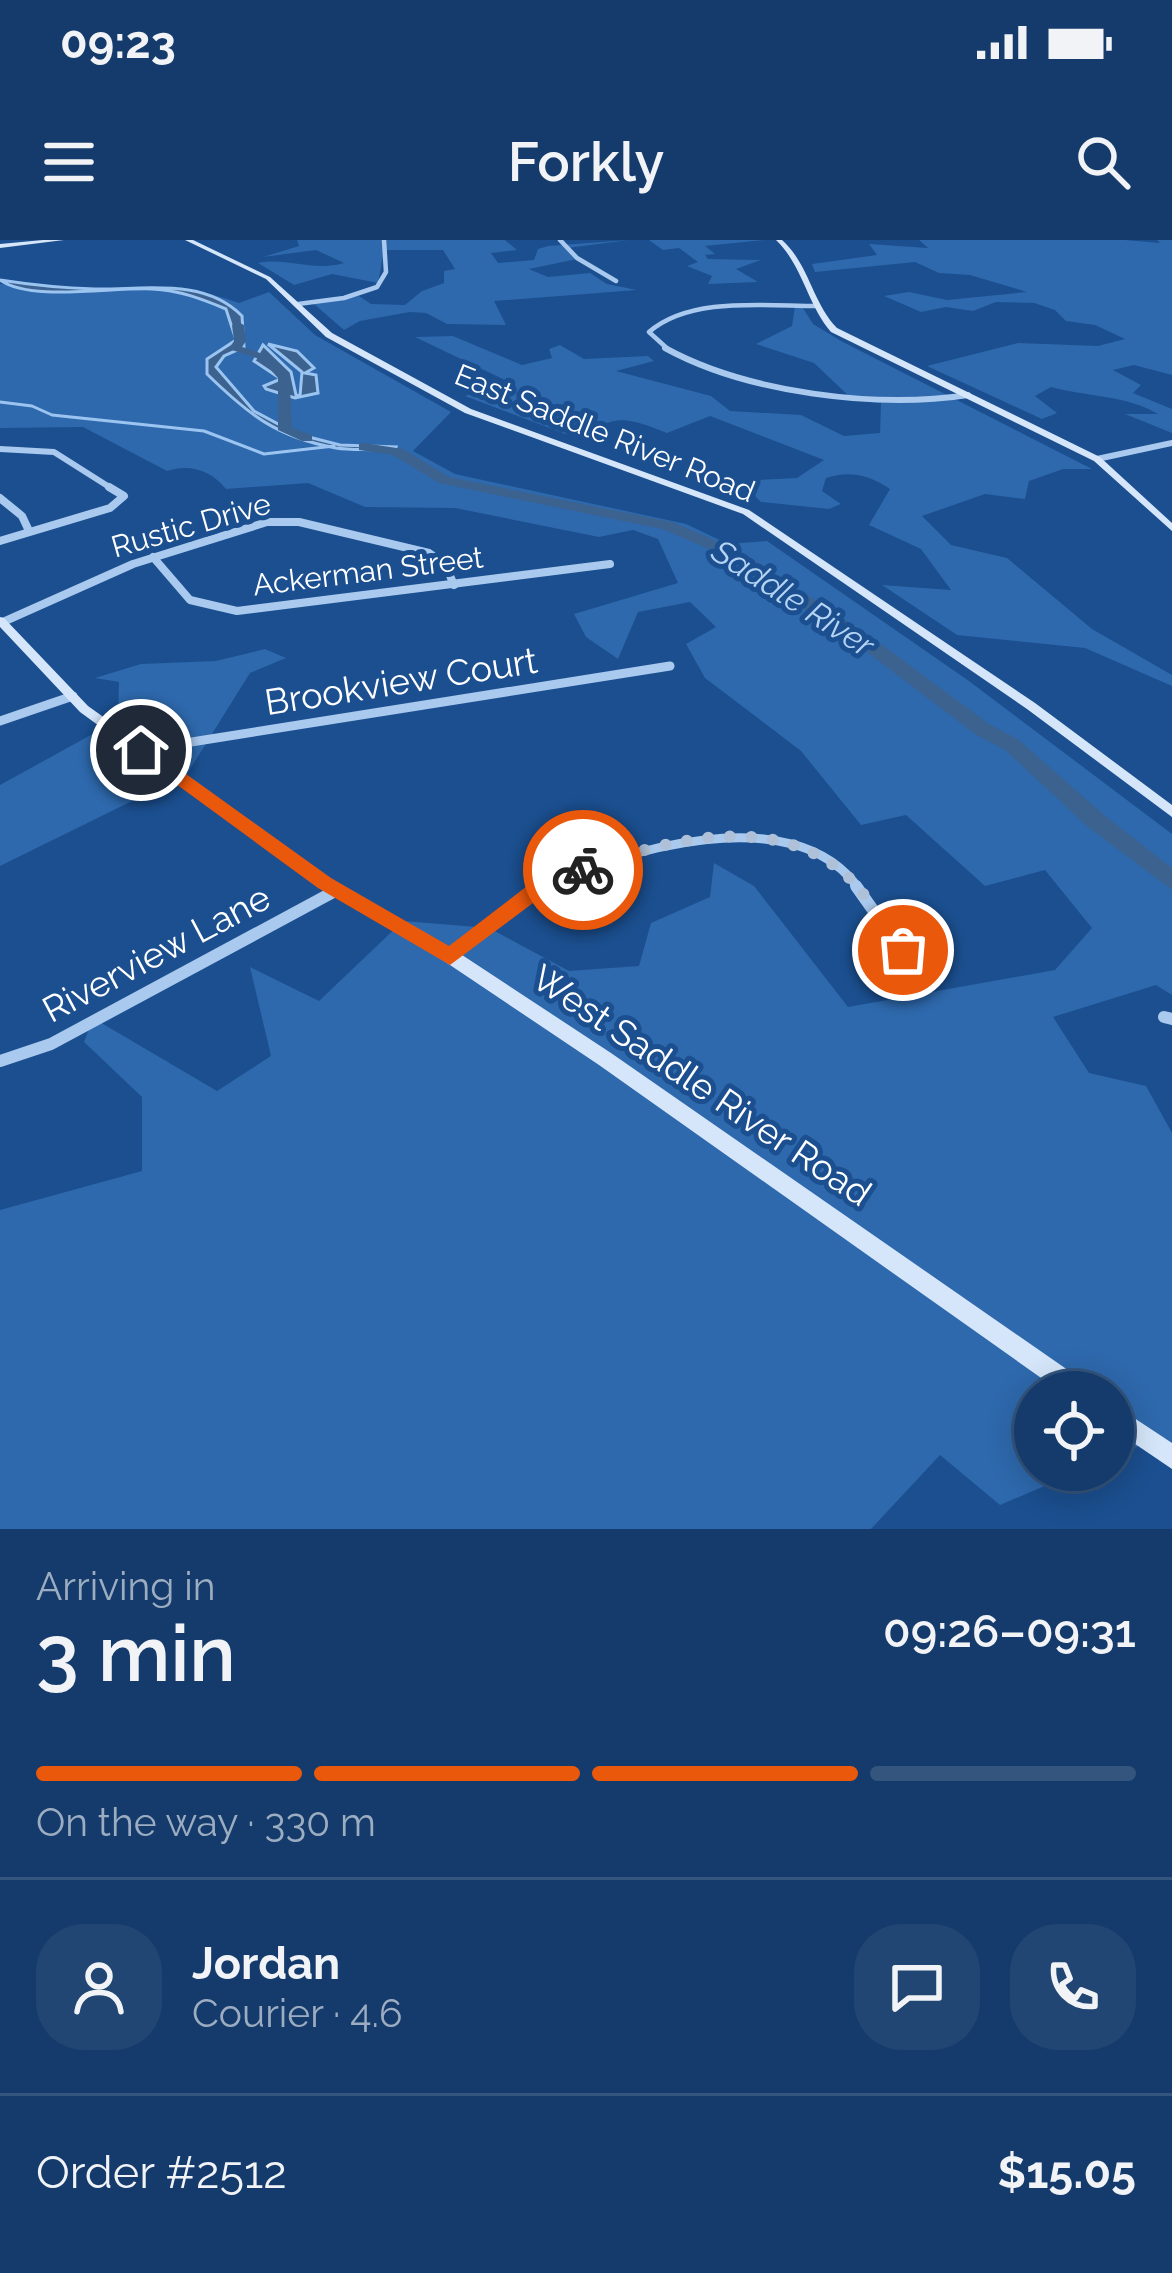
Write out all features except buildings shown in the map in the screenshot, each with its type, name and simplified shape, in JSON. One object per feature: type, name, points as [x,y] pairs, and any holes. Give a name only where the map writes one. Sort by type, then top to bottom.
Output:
[{"type":"street","points":[[0,246],[61,240]]},
{"type":"street","name":"East Saddle River Road","points":[[188,240],[259,272],[338,340],[483,417],[746,512],[1031,706],[1172,812]]},
{"type":"street","points":[[298,304],[380,284],[386,275],[384,240]]},
{"type":"street","points":[[560,240],[577,258],[616,280]]},
{"type":"street","points":[[778,240],[800,262],[823,319],[842,334],[1097,459],[1172,528]]},
{"type":"street","points":[[817,306],[688,312],[657,322],[650,337],[691,358],[820,398],[896,405],[968,395]]},
{"type":"street","points":[[1097,459],[1172,443]]},
{"type":"street","points":[[0,448],[54,452],[124,496],[110,508],[0,541]]},
{"type":"street","points":[[0,498],[15,508],[28,531]]},
{"type":"street","name":"Rustic Drive","points":[[1,621],[153,557],[257,524],[289,521],[429,553],[446,564],[454,585]]},
{"type":"street","name":"Ackerman Street","points":[[153,557],[183,594],[222,610],[258,611],[610,564]]},
{"type":"street","name":"West Saddle River Road","points":[[1,621],[73,697],[141,750],[337,890],[450,956],[692,1119],[1050,1371]]},
{"type":"street","name":"Brookview Court","points":[[141,750],[670,666]]},
{"type":"street","points":[[0,721],[73,697]]},
{"type":"street","points":[[450,956],[538,889],[566,876],[646,850],[750,835],[804,850],[853,880],[895,941],[938,976]]},
{"type":"street","name":"Riverview Lane","points":[[0,1061],[51,1044],[337,890]]},
{"type":"street","points":[[1134,1430],[1172,1456]]},
{"type":"shaded area","points":[[297,240],[505,240],[517,250],[491,253],[498,263],[534,260],[538,249],[548,246],[629,240],[567,248],[577,259],[529,269],[548,277],[590,273],[607,284],[637,290],[494,301],[506,325],[447,324],[426,313],[410,312],[360,321],[344,330],[314,304],[359,296],[371,304],[405,305],[422,291],[444,283],[444,271],[455,269],[443,250],[384,250],[378,283],[332,274],[294,285],[258,263],[344,263],[316,250],[263,257],[299,246]]},
{"type":"shaded area","points":[[649,240],[765,240],[705,246],[715,254],[705,255],[708,259],[761,260],[736,269],[758,282],[708,284],[712,276],[687,266],[698,262],[679,248],[663,250]]},
{"type":"shaded area","points":[[919,240],[1172,240],[1172,375],[1134,365],[1113,370],[1141,385],[1133,393],[1172,409],[1172,433],[1125,414],[1158,414],[1146,408],[1051,387],[1035,396],[1057,413],[1042,419],[927,366],[1018,343],[1098,346],[1125,339],[1095,325],[1066,321],[1055,310],[1034,303],[996,302],[973,311],[946,307],[921,312],[884,296],[909,292],[947,300],[1027,292],[970,275],[939,273],[915,262],[815,272],[812,264],[877,255],[869,244],[928,248]]},
{"type":"shaded area","points":[[0,280],[83,289],[172,288],[210,295],[242,316],[244,347],[224,356],[216,367],[254,411],[297,434],[340,445],[396,447],[394,452],[336,448],[296,437],[264,422],[236,401],[207,374],[207,359],[236,340],[226,309],[162,290],[51,292],[14,287]]},
{"type":"shaded area","points":[[0,284],[181,290],[239,303],[269,292],[315,335],[451,412],[413,451],[455,474],[686,524],[728,544],[767,541],[969,681],[1172,834],[1172,995],[1156,985],[1053,1017],[1089,1073],[1146,1086],[1172,1133],[1172,1455],[1151,1441],[1134,1448],[1134,1371],[1014,1371],[1014,1491],[1033,1491],[1000,1505],[940,1455],[871,1529],[0,1529],[0,1210],[142,1171],[142,1097],[84,1042],[93,1018],[217,1091],[271,1056],[250,967],[319,1001],[403,921],[489,928],[569,971],[639,966],[651,923],[710,897],[714,863],[754,886],[848,1007],[1055,970],[1092,928],[1045,870],[985,886],[906,815],[861,825],[801,751],[705,678],[686,644],[716,627],[690,602],[638,612],[618,659],[586,637],[574,614],[678,583],[658,539],[633,530],[599,537],[455,508],[365,507],[308,483],[226,489],[207,473],[192,468],[167,471],[83,427],[0,428]]},
{"type":"shaded area","points":[[801,305],[813,324],[841,341],[1092,469],[1063,469],[1029,481],[1025,499],[985,494],[922,516],[951,545],[1007,558],[1092,629],[1172,675],[1172,686],[1085,648],[957,635],[882,585],[951,590],[921,549],[869,525],[890,489],[875,480],[851,474],[826,478],[822,491],[841,504],[829,509],[761,502],[740,481],[797,478],[824,460],[710,416],[667,433],[631,421],[612,421],[579,439],[465,396],[509,382],[415,337],[453,336],[522,365],[552,358],[549,349],[560,345],[584,359],[648,356],[654,361],[616,371],[711,396],[730,411],[801,415],[844,436],[880,433],[881,403],[853,400],[814,363],[756,344],[792,326],[795,306]]},
{"type":"shaded area","points":[[268,344],[297,351],[314,368],[305,373],[316,375],[318,393],[295,398],[266,389],[264,386],[281,379],[254,361],[263,345],[291,372],[300,396],[302,372]]},
{"type":"shaded area","points":[[265,649],[286,658],[250,673],[187,774],[0,866],[0,785],[118,720],[119,682],[95,678],[141,664],[216,661]]},
{"type":"waterway","name":"Saddle River","points":[[238,325],[240,341],[235,349],[266,357],[284,378],[285,430],[307,438]]},
{"type":"waterway","points":[[0,402],[32,406],[52,415],[204,431],[264,454],[334,446]]},
{"type":"waterway","name":"Saddle River","points":[[364,447],[398,452],[444,480],[666,525],[734,554],[870,645],[982,729],[1012,745],[1172,881]]},
{"type":"way so far","points":[[583,870],[687,842],[768,837],[821,857],[853,880],[903,950]]},
{"type":"route","points":[[141,750],[325,883],[450,956],[538,889],[583,870]]}]
